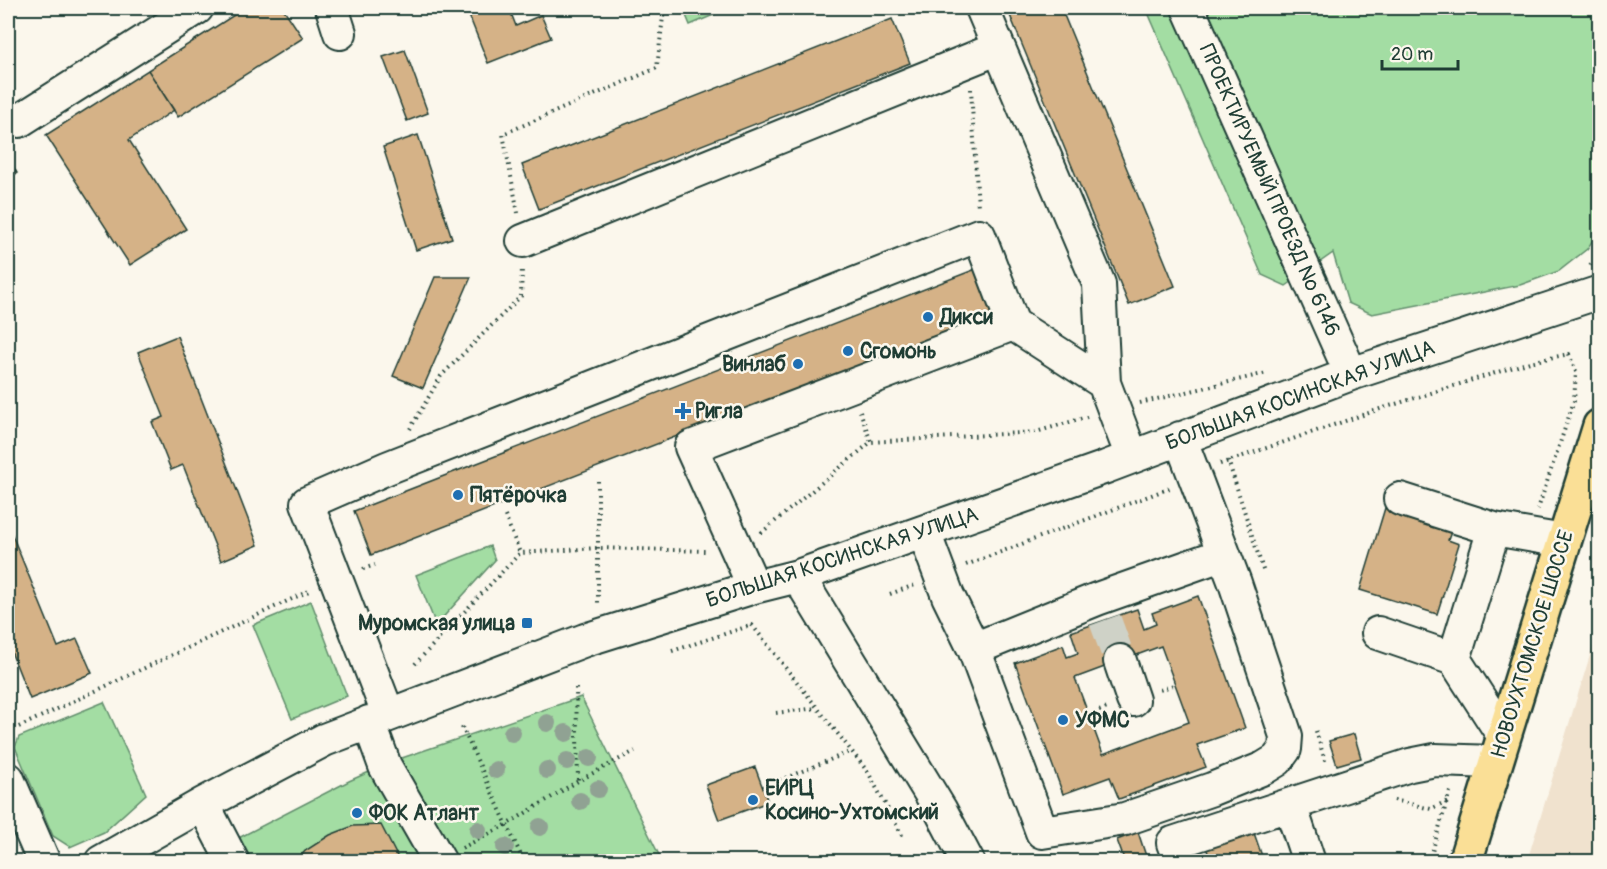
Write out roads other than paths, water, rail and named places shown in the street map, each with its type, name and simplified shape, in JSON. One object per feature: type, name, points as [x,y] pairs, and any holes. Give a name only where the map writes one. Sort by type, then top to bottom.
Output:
[{"type":"main road","name":"НОВОУХТОМСКОЕ ШОССЕ","points":[[1465,861],[1564,541],[1594,461],[1599,426]]},
{"type":"street","points":[[19,121],[197,8]]},
{"type":"street","points":[[982,8],[1099,285],[1109,396],[1132,457]]},
{"type":"street","name":"ПРОЕКТИРУЕМЫЙ ПРОЕЗД № 6146","points":[[1188,8],[1351,374]]},
{"type":"street","points":[[523,241],[999,48]]},
{"type":"street","points":[[448,856],[385,766],[379,718],[307,503],[387,468],[979,235],[1013,324],[1109,396]]},
{"type":"street","name":"БОЛЬШАЯ КОСИНСКАЯ УЛИЦА","points":[[101,861],[202,804],[324,740],[379,718],[585,640],[754,587],[798,576],[1132,457],[1351,374],[1599,292]]},
{"type":"street","points":[[754,587],[691,447],[1013,324]]},
{"type":"street","points":[[924,532],[948,596],[974,649],[1042,832],[1125,819],[1212,789],[1264,768],[1277,760],[1285,749],[1286,736],[1235,583],[1180,438]]},
{"type":"street","points":[[1400,499],[1494,528],[1564,541]]},
{"type":"street","points":[[1180,861],[1173,843],[1410,765],[1435,760],[1460,761],[1499,748],[1454,658],[1494,528]]},
{"type":"street","points":[[974,649],[1101,610],[1224,554]]},
{"type":"street","points":[[798,576],[940,809],[968,861]]},
{"type":"street","points":[[1378,633],[1454,658]]},
{"type":"street","points":[[1120,662],[1133,700]]},
{"type":"street","points":[[8,779],[44,861]]},
{"type":"street","points":[[202,804],[233,861]]},
{"type":"street","points":[[1290,805],[1309,861]]},
{"type":"tunnel","points":[[1105,620],[1120,661]]},
{"type":"place","name":"Дикси","points":[[928,317]]},
{"type":"place","name":"Сгомонь","points":[[848,351]]},
{"type":"place","name":"Винлаб","points":[[798,364]]},
{"type":"place","name":"Ригла","points":[[683,411]]},
{"type":"place","name":"Пятёрочка","points":[[458,495]]},
{"type":"place","name":"Муромская улица","points":[[527,623]]},
{"type":"place","name":"УФМС","points":[[1063,720]]},
{"type":"place","name":"ЕИРЦ Косино-Ухтомский","points":[[753,800]]},
{"type":"place","name":"ФОК Атлант","points":[[357,813]]}]
